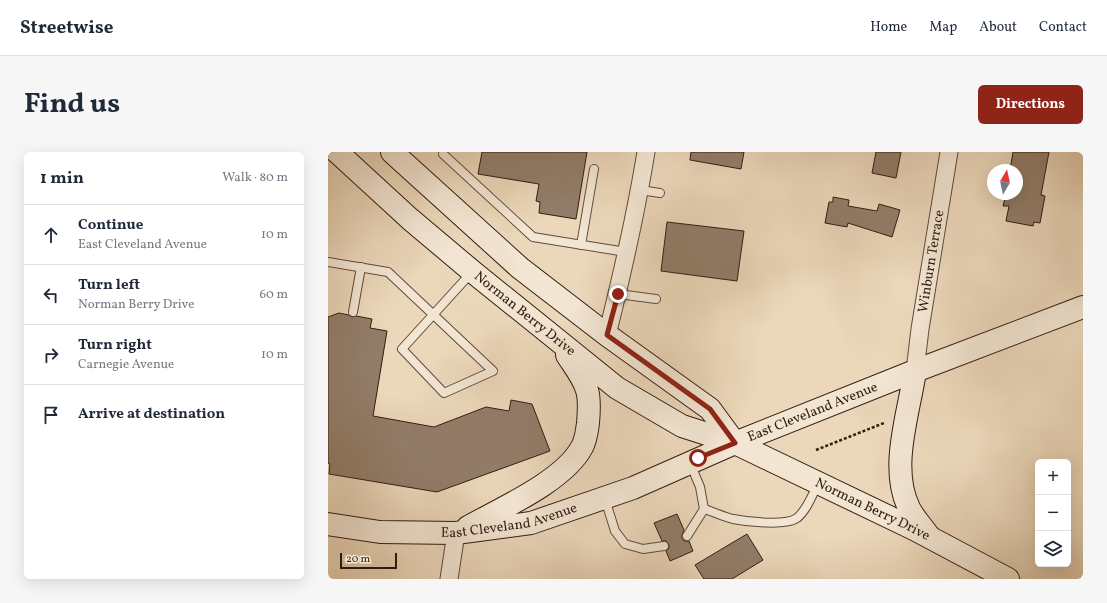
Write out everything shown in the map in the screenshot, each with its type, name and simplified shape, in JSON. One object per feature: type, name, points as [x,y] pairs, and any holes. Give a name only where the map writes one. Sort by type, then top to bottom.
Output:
[{"type":"main road","name":"Norman Berry Drive","points":[[337,152],[410,219],[473,272],[617,388],[682,426],[735,443],[930,538],[1008,579]]},
{"type":"main road","name":"Norman Berry Drive","points":[[392,152],[520,268],[607,335],[710,409],[735,443]]},
{"type":"main road","name":"East Cleveland Avenue","points":[[328,524],[380,532],[456,533],[531,523],[633,488],[735,443],[1083,307]]},
{"type":"main road","points":[[456,533],[543,485],[575,459],[583,446],[589,410],[587,390],[582,378],[558,341]]},
{"type":"main road","points":[[916,371],[901,452],[900,481],[909,508],[930,538]]},
{"type":"street","points":[[607,335],[618,294],[640,190],[646,152]]},
{"type":"street","name":"Winburn Terrace","points":[[916,371],[920,329],[949,152]]},
{"type":"street","points":[[449,579],[456,533]]},
{"type":"lane","points":[[443,154],[533,237],[626,252]]},
{"type":"lane","points":[[581,245],[594,170]]},
{"type":"lane","points":[[640,190],[660,193]]},
{"type":"lane","points":[[328,262],[388,272],[433,314],[493,372],[444,394],[402,349],[433,314],[473,272]]},
{"type":"lane","points":[[353,312],[361,267]]},
{"type":"lane","points":[[618,294],[656,299]]},
{"type":"lane","points":[[686,536],[704,509],[700,487],[690,463]]},
{"type":"lane","points":[[704,509],[733,519],[788,522],[797,518],[804,510],[819,483]]},
{"type":"lane","points":[[604,498],[615,531],[625,544],[643,549],[664,546]]},
{"type":"path","points":[[816,450],[885,423]]},
{"type":"building","points":[[482,152],[587,152],[576,219],[539,213],[540,202],[536,201],[539,184],[478,174]]},
{"type":"building","points":[[691,152],[744,152],[741,169],[690,160]]},
{"type":"building","points":[[876,152],[901,152],[896,178],[872,173]]},
{"type":"building","points":[[1013,152],[1049,152],[1041,195],[1045,196],[1040,223],[1034,222],[1033,226],[1006,221],[1009,206],[1003,206],[1004,200],[1023,200],[1023,164],[1011,164]]},
{"type":"building","points":[[833,197],[849,200],[848,206],[877,211],[879,204],[900,210],[892,237],[848,223],[847,227],[825,223],[829,202],[833,202]]},
{"type":"building","points":[[667,222],[744,231],[737,281],[661,271]]},
{"type":"building","points":[[339,313],[352,317],[356,316],[372,319],[370,328],[387,331],[373,416],[434,427],[486,407],[509,411],[511,400],[532,404],[550,451],[437,492],[329,474],[328,317]]},
{"type":"building","points":[[677,514],[684,530],[682,538],[684,541],[689,541],[693,551],[670,561],[666,551],[669,548],[669,545],[666,541],[662,541],[654,523]]},
{"type":"building","points":[[747,534],[763,560],[732,579],[704,579],[695,565]]},
{"type":"route","points":[[618,294],[607,335],[710,409],[735,443],[698,458]]}]
